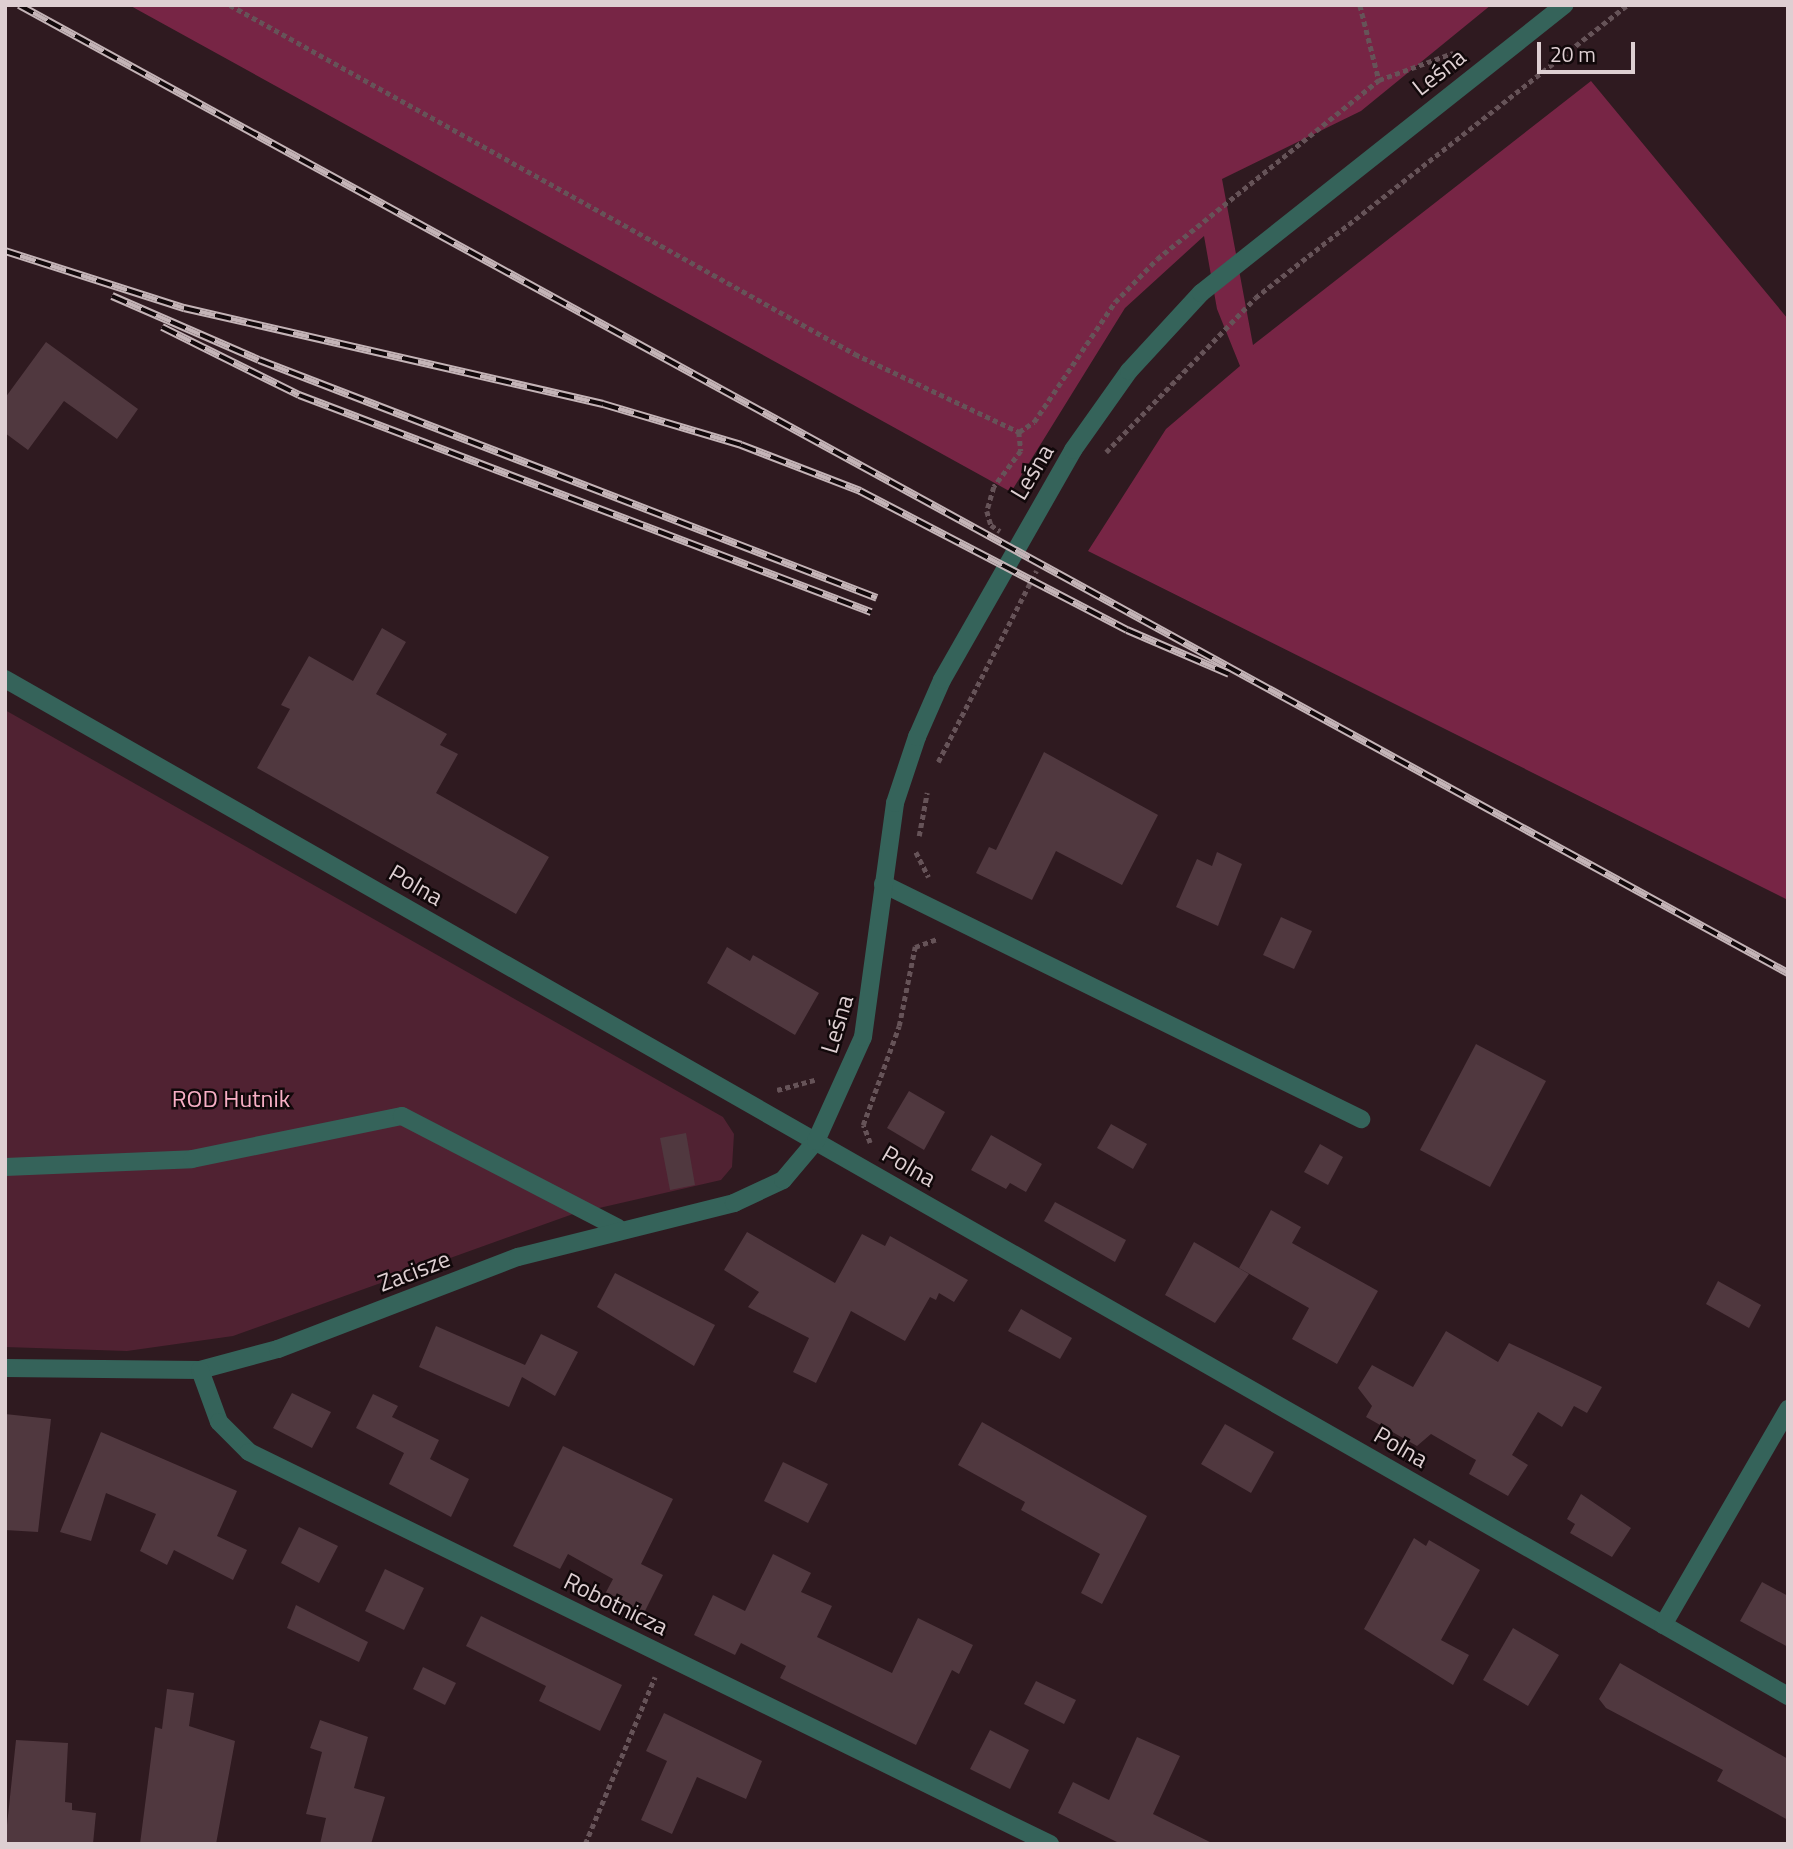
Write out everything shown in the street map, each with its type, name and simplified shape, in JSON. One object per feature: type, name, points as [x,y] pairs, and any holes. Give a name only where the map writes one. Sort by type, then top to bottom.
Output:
[{"type":"street","name":"Leśna","points":[[816,1141],[863,1037],[876,973],[883,884],[895,803],[918,737],[1019,541],[1129,371],[1201,293],[1565,5]]},
{"type":"street","name":"Polna","points":[[5,679],[1788,1696]]},
{"type":"street","points":[[883,884],[947,912],[1361,1119]]},
{"type":"street","points":[[5,1167],[192,1158],[402,1116],[618,1228]]},
{"type":"street","name":"Zacisze","points":[[5,1368],[200,1370],[278,1349],[518,1257],[618,1228],[734,1202],[783,1180],[816,1141]]},
{"type":"street","name":"Robotnicza","points":[[200,1370],[219,1422],[249,1452],[1050,1844]]},
{"type":"street","points":[[1663,1625],[1788,1409]]},
{"type":"path","points":[[230,5],[855,354],[1019,432]]},
{"type":"path","points":[[1360,5],[1379,80]]},
{"type":"path","points":[[1097,465],[1255,298],[1628,5]]},
{"type":"path","points":[[1019,432],[1034,422],[1115,302],[1157,259],[1379,80],[1453,53]]},
{"type":"path","points":[[1019,432],[1021,451],[994,487],[987,511],[990,525],[1019,541]]},
{"type":"path","points":[[868,1105],[900,1026],[915,947],[941,938],[947,912],[947,891],[927,876],[915,855],[931,777],[1039,563]]},
{"type":"path","points":[[585,1844],[664,1655]]},
{"type":"green space","name":"ROD Hutnik","points":[[5,710],[723,1117],[734,1134],[732,1167],[721,1180],[573,1214],[233,1336],[127,1351],[5,1347]]},
{"type":"shaded area","points":[[129,5],[1491,5],[1361,111],[1222,179],[1253,345],[1591,81],[1788,319],[1788,900],[1088,551],[1166,429],[1240,366],[1217,309],[1204,236],[1125,308],[1011,492]]},
{"type":"building","points":[[46,342],[138,409],[117,439],[64,401],[28,450],[5,433],[5,398]]},
{"type":"building","points":[[382,628],[406,642],[376,694],[447,734],[440,745],[458,754],[436,793],[549,857],[516,914],[257,768],[290,709],[281,705],[309,656],[353,681]]},
{"type":"building","points":[[1044,752],[1158,815],[1122,885],[1056,851],[1032,900],[976,873],[989,847],[996,850]]},
{"type":"building","points":[[1217,852],[1242,864],[1218,926],[1176,907],[1197,859],[1212,866]]},
{"type":"building","points":[[1281,917],[1312,931],[1294,969],[1263,955]]},
{"type":"building","points":[[727,947],[750,961],[753,955],[819,993],[795,1035],[707,983]]},
{"type":"building","points":[[1476,1044],[1546,1081],[1490,1187],[1420,1150]]},
{"type":"building","points":[[909,1091],[945,1112],[924,1150],[887,1128]]},
{"type":"building","points":[[1111,1124],[1147,1144],[1133,1169],[1097,1148]]},
{"type":"building","points":[[686,1133],[695,1185],[670,1190],[660,1138]]},
{"type":"building","points":[[991,1135],[1042,1164],[1026,1192],[1010,1183],[1006,1189],[971,1170]]},
{"type":"building","points":[[1320,1144],[1343,1157],[1328,1185],[1304,1172]]},
{"type":"building","points":[[1055,1202],[1126,1240],[1115,1262],[1044,1221]]},
{"type":"building","points":[[1271,1210],[1301,1227],[1292,1243],[1378,1291],[1337,1364],[1292,1339],[1309,1308],[1239,1268]]},
{"type":"building","points":[[747,1232],[835,1283],[862,1234],[885,1246],[890,1236],[968,1280],[954,1302],[939,1293],[936,1300],[930,1297],[905,1341],[851,1311],[816,1383],[793,1372],[809,1338],[748,1307],[759,1292],[724,1270]]},
{"type":"building","points":[[1194,1242],[1249,1274],[1215,1323],[1165,1295]]},
{"type":"building","points":[[615,1273],[715,1325],[694,1366],[597,1307]]},
{"type":"building","points":[[1718,1281],[1761,1305],[1749,1328],[1706,1304]]},
{"type":"building","points":[[1021,1309],[1072,1338],[1060,1359],[1008,1331]]},
{"type":"building","points":[[436,1326],[525,1365],[541,1334],[578,1352],[555,1396],[522,1377],[509,1407],[419,1367]]},
{"type":"building","points":[[1446,1331],[1498,1362],[1509,1343],[1602,1387],[1587,1413],[1574,1406],[1562,1427],[1538,1412],[1512,1455],[1528,1465],[1508,1496],[1469,1474],[1476,1460],[1431,1434],[1417,1446],[1366,1417],[1372,1406],[1358,1388],[1372,1365],[1413,1387]]},
{"type":"building","points":[[292,1393],[331,1412],[312,1448],[273,1428]]},
{"type":"building","points":[[373,1394],[398,1406],[392,1417],[439,1440],[430,1459],[469,1479],[451,1517],[389,1484],[404,1453],[356,1428]]},
{"type":"building","points":[[5,1414],[51,1419],[38,1532],[5,1530]]},
{"type":"building","points":[[982,1422],[1147,1516],[1102,1604],[1081,1593],[1100,1554],[1021,1510],[1025,1502],[958,1465]]},
{"type":"building","points":[[1225,1424],[1274,1452],[1251,1493],[1201,1464]]},
{"type":"building","points":[[101,1432],[237,1491],[217,1536],[247,1550],[233,1580],[174,1550],[167,1565],[140,1551],[156,1514],[106,1493],[91,1541],[60,1532]]},
{"type":"building","points":[[563,1446],[673,1499],[641,1564],[663,1575],[644,1613],[605,1594],[613,1579],[568,1554],[560,1569],[513,1546]]},
{"type":"building","points":[[783,1462],[828,1484],[808,1523],[764,1501]]},
{"type":"building","points":[[1581,1494],[1631,1528],[1612,1557],[1570,1533],[1575,1524],[1567,1519]]},
{"type":"building","points":[[299,1527],[338,1546],[319,1583],[281,1563]]},
{"type":"building","points":[[1414,1538],[1426,1546],[1429,1540],[1480,1570],[1441,1640],[1469,1655],[1453,1685],[1364,1629]]},
{"type":"building","points":[[773,1554],[811,1573],[801,1592],[832,1606],[817,1637],[892,1673],[918,1618],[973,1645],[959,1674],[952,1670],[916,1745],[780,1678],[786,1666],[741,1643],[735,1655],[694,1635],[713,1595],[745,1611]]},
{"type":"building","points":[[385,1569],[424,1588],[404,1630],[365,1611]]},
{"type":"building","points":[[1762,1582],[1788,1596],[1788,1647],[1740,1621]]},
{"type":"building","points":[[296,1605],[368,1642],[359,1662],[287,1628]]},
{"type":"building","points":[[481,1616],[622,1685],[600,1731],[539,1701],[546,1686],[466,1646]]},
{"type":"building","points":[[1513,1628],[1559,1655],[1528,1706],[1483,1680]]},
{"type":"building","points":[[1620,1663],[1788,1759],[1788,1820],[1717,1781],[1723,1770],[1606,1708],[1599,1699]]},
{"type":"building","points":[[423,1667],[456,1683],[445,1705],[413,1689]]},
{"type":"building","points":[[1036,1681],[1076,1700],[1064,1724],[1024,1704]]},
{"type":"building","points":[[167,1689],[194,1693],[189,1726],[235,1741],[216,1844],[140,1844],[155,1727],[162,1729]]},
{"type":"building","points":[[664,1713],[762,1761],[746,1799],[697,1777],[672,1834],[641,1820],[667,1761],[646,1751]]},
{"type":"building","points":[[320,1720],[368,1737],[354,1788],[385,1797],[371,1844],[320,1844],[326,1818],[306,1814],[322,1752],[310,1748]]},
{"type":"building","points":[[990,1730],[1029,1750],[1010,1789],[970,1769]]},
{"type":"building","points":[[1137,1737],[1180,1756],[1153,1814],[1214,1844],[1121,1844],[1058,1813],[1073,1782],[1109,1800]]},
{"type":"building","points":[[16,1740],[68,1743],[65,1802],[72,1803],[72,1810],[96,1813],[93,1844],[5,1844]]},
{"type":"railway","points":[[19,5],[1788,973]]},
{"type":"railway","points":[[5,251],[184,308],[603,404],[741,445],[860,491],[1127,630],[1229,674]]},
{"type":"railway","points":[[112,296],[259,360],[877,598]]},
{"type":"railway","points":[[162,327],[299,395],[871,612]]}]
